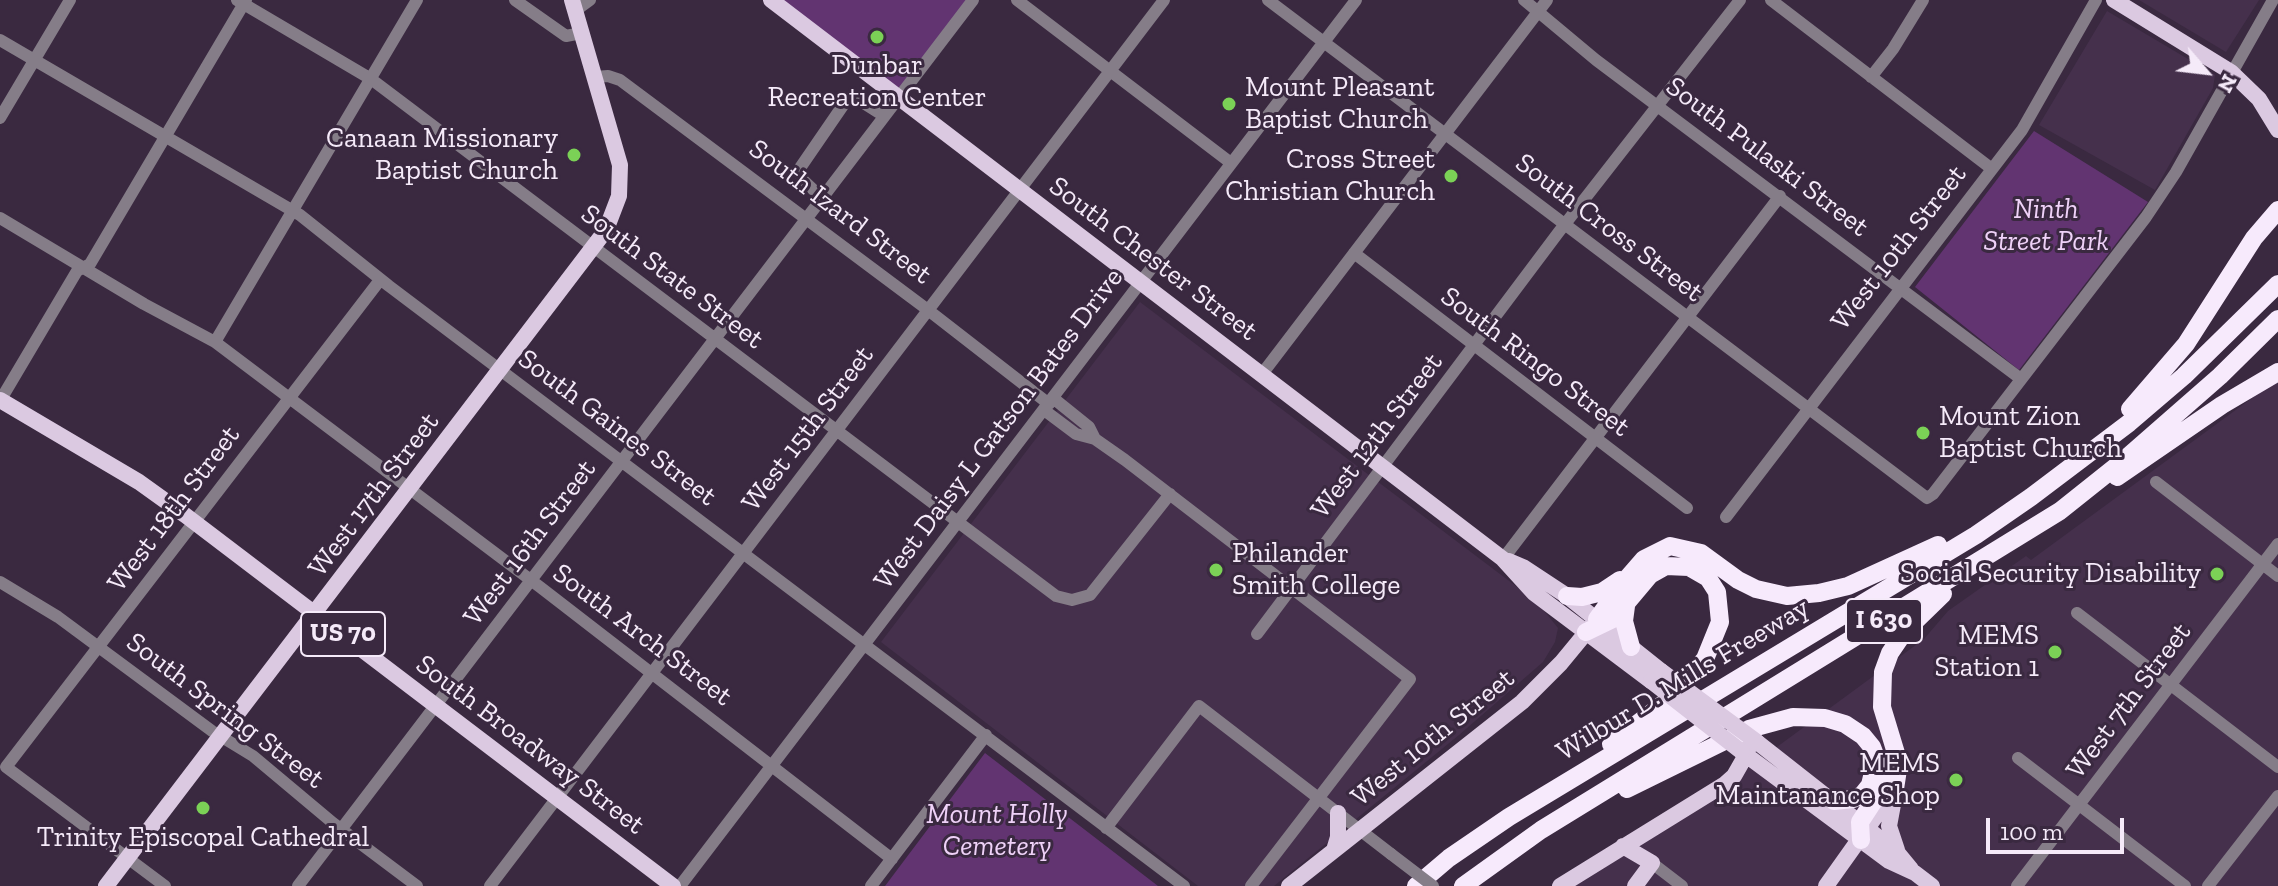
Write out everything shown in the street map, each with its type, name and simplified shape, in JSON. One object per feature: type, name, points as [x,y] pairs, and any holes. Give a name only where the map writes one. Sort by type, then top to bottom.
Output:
[{"type":"highway","points":[[2090,453],[2186,344],[2254,238],[2278,210]]},
{"type":"highway","name":"Wilbur D. Mills Freeway","points":[[1416,886],[1449,858],[1509,817],[2010,512],[2090,453],[2194,367],[2278,284]]},
{"type":"highway","name":"Wilbur D. Mills Freeway","points":[[1463,886],[1541,830],[2060,511],[2220,376],[2278,319]]},
{"type":"highway","points":[[2060,511],[2139,464],[2222,405],[2278,372]]},
{"type":"highway","points":[[1564,604],[1602,592],[1652,553],[1677,546],[1701,553],[1756,589],[1787,596],[1819,593],[1848,586],[1891,568],[2010,512]]},
{"type":"highway","points":[[1895,789],[1899,763],[1881,698],[1881,678],[1887,659],[1913,621],[1978,563]]},
{"type":"highway","points":[[1509,817],[1671,698],[1705,659],[1718,630],[1720,604],[1715,587],[1703,575],[1684,566],[1671,565],[1657,570],[1626,606],[1596,625]]},
{"type":"highway","points":[[1596,625],[1635,569]]},
{"type":"highway","points":[[1626,606],[1624,621],[1631,647]]},
{"type":"highway","points":[[1541,830],[1749,729],[1783,718],[1803,716],[1837,720],[1863,736],[1875,754],[1880,786],[1863,830]]},
{"type":"highway","points":[[1834,801],[1862,795],[1870,785],[1875,754]]},
{"type":"main road","name":"South Chester Street","points":[[771,0],[1503,559],[1523,567],[1564,604],[1631,647],[1656,676]]},
{"type":"main road","points":[[2114,0],[2231,72],[2259,99],[2278,130]]},
{"type":"main road","name":"West 17th Street","points":[[106,886],[595,248],[614,214],[621,181],[617,151],[573,6]]},
{"type":"main road","name":"South Broadway Street","points":[[0,400],[139,482],[673,886]]},
{"type":"main road","points":[[1561,663],[1565,640],[1564,604]]},
{"type":"main road","name":"South Chester Street","points":[[1596,625],[1656,676],[1748,746],[1834,801],[1889,861],[1915,873]]},
{"type":"main road","name":"West 10th Street","points":[[1289,886],[1522,702],[1596,625]]},
{"type":"main road","name":"South Chester Street","points":[[1748,746],[1774,776],[1897,852],[1915,873],[1932,886]]},
{"type":"main road","points":[[1560,886],[1725,784],[1734,776],[1748,746]]},
{"type":"main road","points":[[1725,784],[1759,774],[1774,776]]},
{"type":"main road","points":[[1826,886],[1895,789]]},
{"type":"main road","points":[[1895,789],[1889,826],[1897,852]]},
{"type":"main road","points":[[1334,850],[1338,837],[1338,813]]},
{"type":"main road","points":[[1643,833],[1644,849],[1652,863]]},
{"type":"main road","points":[[1623,846],[1652,863]]},
{"type":"main road","points":[[1635,886],[1652,863]]},
{"type":"street","points":[[0,118],[70,0]]},
{"type":"street","points":[[215,342],[417,0]]},
{"type":"street","points":[[515,0],[559,32],[570,37],[581,33]]},
{"type":"street","points":[[573,6],[590,0]]},
{"type":"street","name":"West 16th Street","points":[[298,886],[973,0]]},
{"type":"street","points":[[1017,0],[1231,163]]},
{"type":"street","name":"West 15th Street","points":[[490,886],[1164,0]]},
{"type":"street","name":"South Cross Street","points":[[1268,0],[1921,495],[1927,498],[1933,494],[2021,379]]},
{"type":"street","name":"West Daisy L Gatson Bates Drive","points":[[680,886],[1356,0]]},
{"type":"street","name":"South Pulaski Street","points":[[1524,0],[1596,60],[2021,379]]},
{"type":"street","points":[[1262,374],[1547,0]]},
{"type":"street","name":"West 12th Street","points":[[1257,634],[1565,225],[1740,0]]},
{"type":"street","points":[[1771,0],[1992,169]]},
{"type":"street","points":[[1871,77],[1893,49],[1923,0]]},
{"type":"street","name":"West 10th Street","points":[[1726,517],[2031,115],[2096,0]]},
{"type":"street","points":[[2021,379],[2146,217],[2176,172],[2273,0]]},
{"type":"street","points":[[0,400],[77,271],[90,264],[242,1]]},
{"type":"street","name":"South State Street","points":[[242,1],[371,79],[1050,592],[1072,600],[1085,599],[1095,591],[1170,494]]},
{"type":"street","name":"South Gaines Street","points":[[0,40],[293,212],[1184,886]]},
{"type":"street","name":"South Izard Street","points":[[595,77],[608,76],[620,80],[928,310],[1048,404],[1089,427],[1095,439],[1410,679],[1319,799]]},
{"type":"street","points":[[822,198],[802,179],[800,168],[846,101],[854,97],[884,116]]},
{"type":"street","points":[[1503,559],[1780,196]]},
{"type":"street","name":"South Arch Street","points":[[0,218],[215,342],[892,859]]},
{"type":"street","name":"South Ringo Street","points":[[1354,253],[1687,508]]},
{"type":"street","name":"West 18th Street","points":[[128,857],[6,767],[380,280]]},
{"type":"street","points":[[2156,482],[2278,576]]},
{"type":"street","name":"West 7th Street","points":[[2017,886],[2278,544]]},
{"type":"street","name":"South Spring Street","points":[[0,582],[58,617],[253,756],[341,830],[417,886]]},
{"type":"street","points":[[2077,613],[2278,767]]},
{"type":"street","points":[[1106,828],[1199,706],[1433,886]]},
{"type":"street","points":[[871,886],[986,735]]},
{"type":"street","points":[[2018,758],[2185,886]]},
{"type":"street","points":[[2208,886],[2278,796]]},
{"type":"street","points":[[1251,886],[1319,799]]},
{"type":"street","points":[[128,857],[165,886]]},
{"type":"street","points":[[1652,863],[1682,886]]},
{"type":"shaded area","points":[[2139,0],[2259,0],[2226,52]]},
{"type":"shaded area","points":[[2107,11],[2215,75],[2213,88],[2155,190],[2039,125]]},
{"type":"shaded area","name":"Philander Smith College","points":[[1140,302],[1537,602],[1558,628],[1555,642],[1543,662],[1274,886],[1198,886],[881,642]]},
{"type":"shaded area","points":[[2278,379],[2278,886],[1575,886],[1657,835],[1924,639],[1948,611],[2026,556],[2031,560]]},
{"type":"green space","points":[[770,0],[973,0],[899,98]]},
{"type":"green space","name":"Ninth Street Park","points":[[2034,131],[2148,202],[2019,370],[1915,287]]},
{"type":"green space","name":"Mount Holly Cemetery","points":[[985,753],[1158,886],[885,886]]},
{"type":"place","name":"Dunbar Recreation Center","points":[[877,37]]},
{"type":"place","name":"Mount Pleasant Baptist Church","points":[[1229,104]]},
{"type":"place","name":"Canaan Missionary Baptist Church","points":[[574,155]]},
{"type":"place","name":"Cross Street Christian Church","points":[[1451,176]]},
{"type":"place","name":"Mount Zion Baptist Church","points":[[1923,433]]},
{"type":"place","name":"Philander Smith College","points":[[1216,570]]},
{"type":"place","name":"Social Security Disability","points":[[2217,574]]},
{"type":"place","name":"MEMS Station 1","points":[[2055,652]]},
{"type":"place","name":"MEMS Maintanance Shop","points":[[1956,780]]},
{"type":"place","name":"Trinity Episcopal Cathedral","points":[[203,808]]}]
